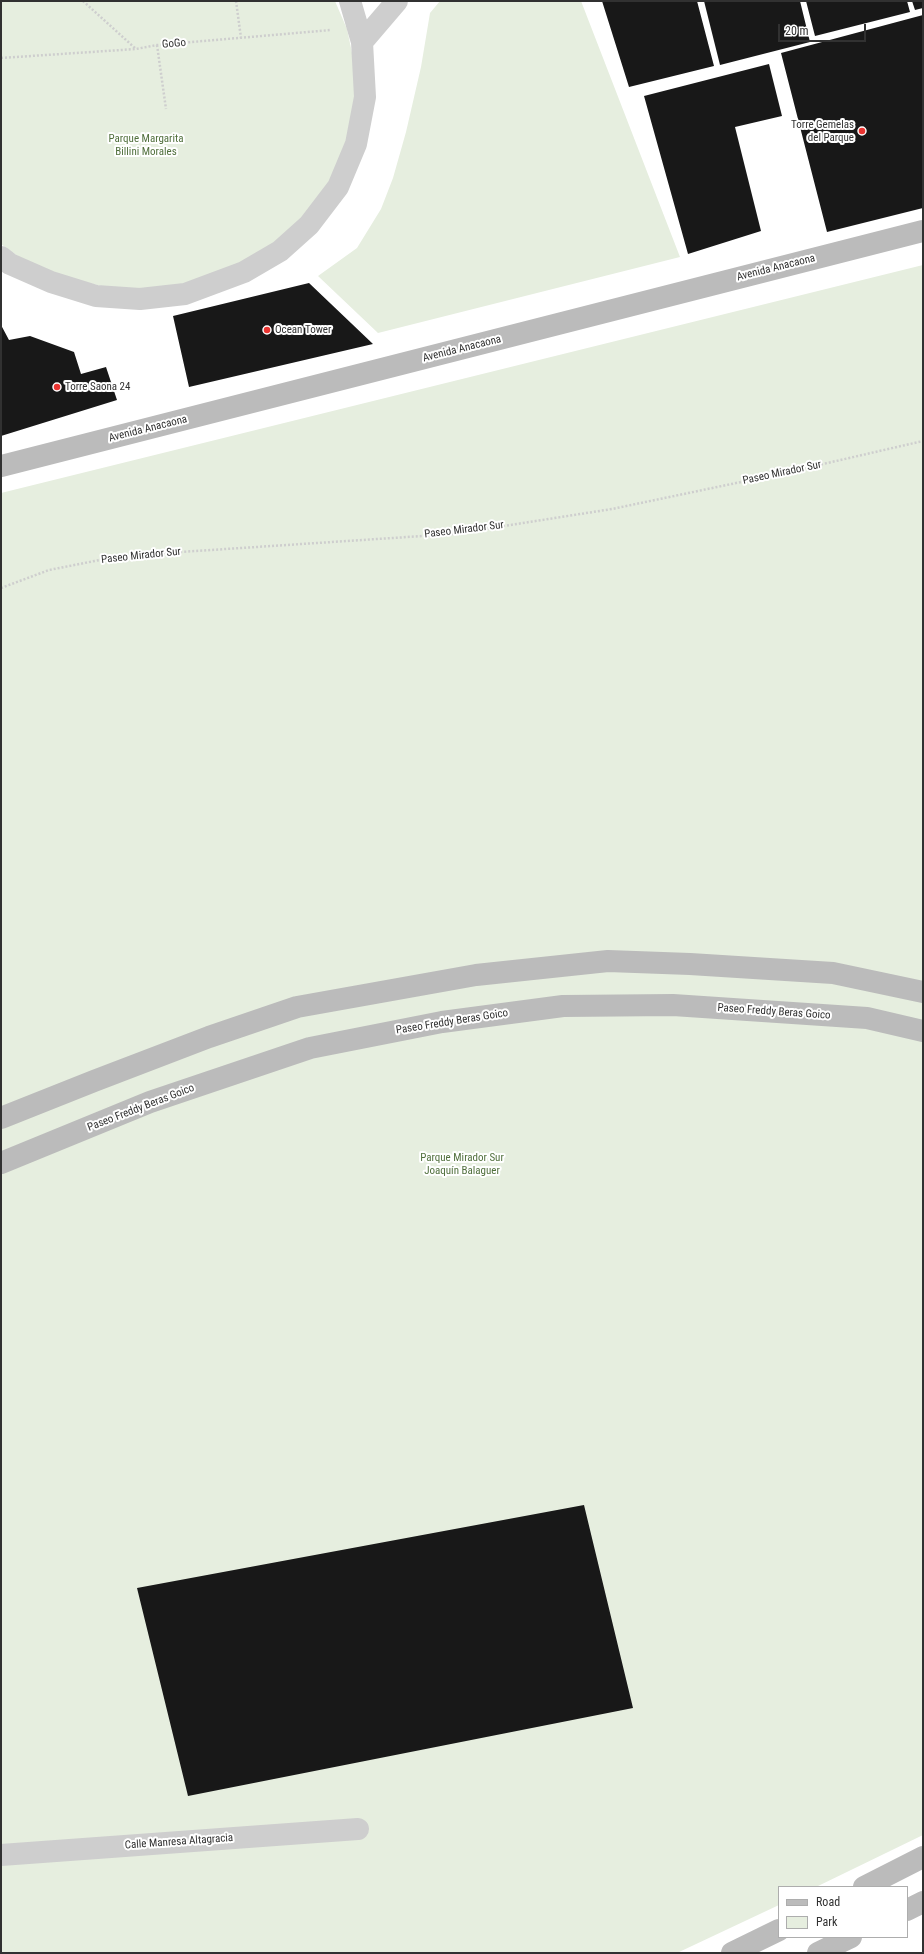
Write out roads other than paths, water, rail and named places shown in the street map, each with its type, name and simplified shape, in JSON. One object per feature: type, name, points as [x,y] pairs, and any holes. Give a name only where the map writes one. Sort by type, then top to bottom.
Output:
[{"type":"street","points":[[1,257],[10,264],[66,287],[96,296],[140,300],[185,294],[244,272],[280,251],[309,224],[338,187],[356,144],[365,97],[362,42],[350,1]]},
{"type":"street","points":[[362,42],[397,1]]},
{"type":"street","name":"Avenida Anacaona","points":[[1,466],[923,231]]},
{"type":"street","points":[[1,1118],[202,1040],[297,1007],[476,975],[608,961],[690,964],[833,973],[923,992]]},
{"type":"street","name":"Paseo Freddy Beras Goico","points":[[1,1163],[150,1102],[310,1048],[442,1022],[563,1006],[673,1005],[867,1018],[923,1031]]},
{"type":"street","name":"Calle Manresa Altagracia","points":[[1,1855],[358,1829]]},
{"type":"street","points":[[866,1886],[923,1857]]},
{"type":"street","points":[[908,1910],[923,1902]]},
{"type":"street","points":[[732,1953],[778,1930]]},
{"type":"street","points":[[818,1953],[849,1938]]},
{"type":"place","name":"Torre Gemelas del Parque","points":[[862,131]]},
{"type":"place","name":"Ocean Tower","points":[[267,330]]},
{"type":"place","name":"Torre Saona 24","points":[[57,387]]},
{"type":"park label","name":"Parque Margarita Billini Morales","points":[[146,145]]},
{"type":"park label","name":"Parque Mirador Sur Joaquín Balaguer","points":[[462,1164]]}]
